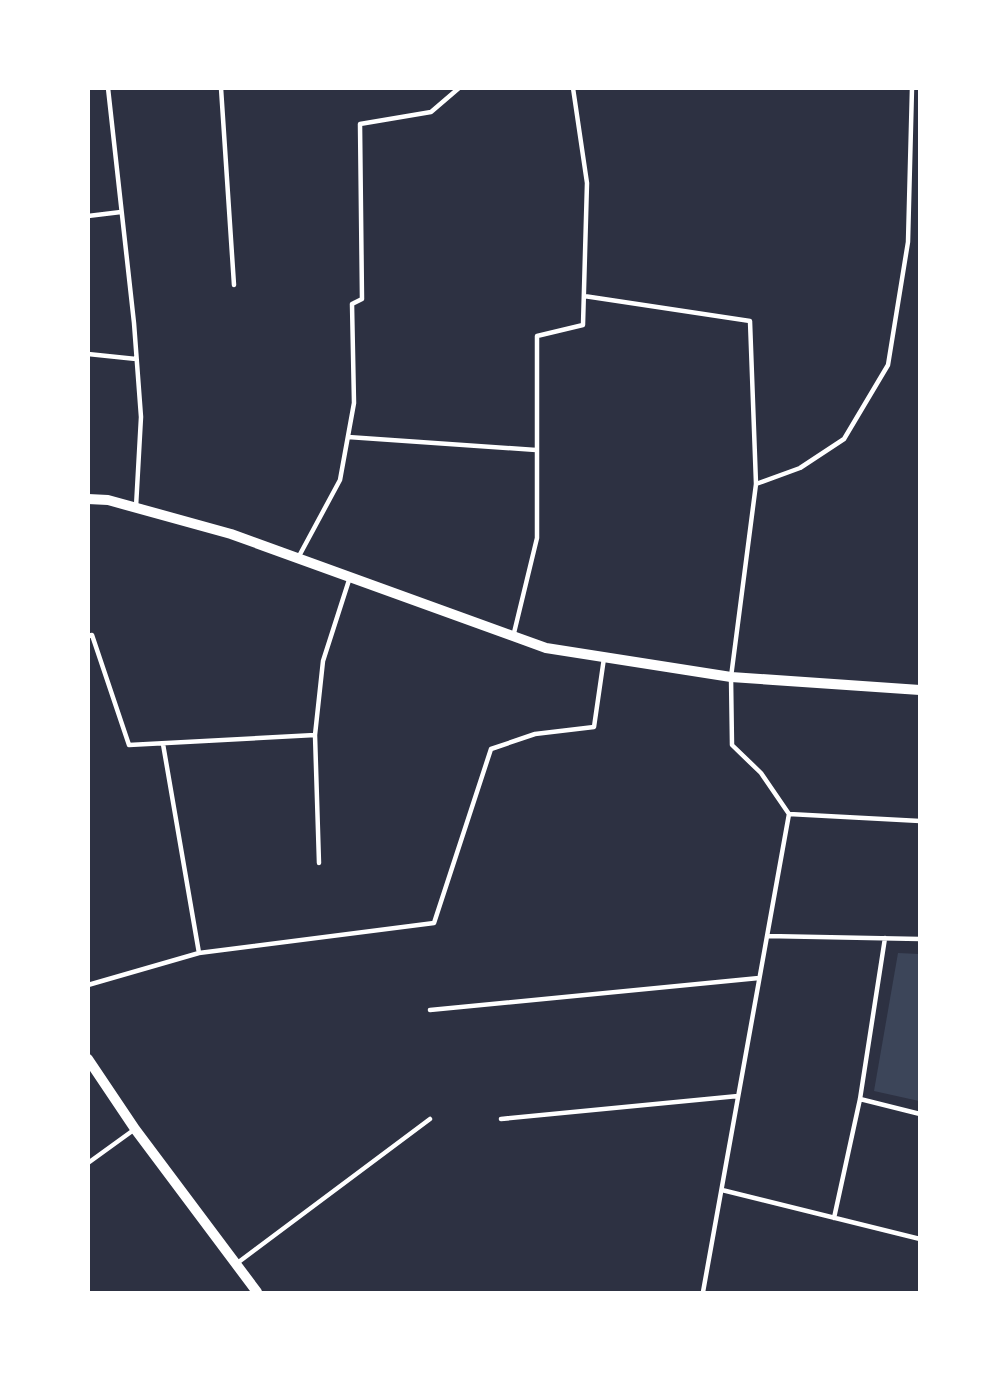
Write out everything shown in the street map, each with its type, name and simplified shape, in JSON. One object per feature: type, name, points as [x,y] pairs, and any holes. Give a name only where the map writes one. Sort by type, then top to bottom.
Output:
[{"type":"street","points":[[88,499],[108,500],[231,534],[546,648],[730,676],[920,690]]},
{"type":"street","points":[[88,1059],[135,1129],[257,1293]]},
{"type":"lane","points":[[108,88],[141,417],[136,508]]},
{"type":"lane","points":[[221,88],[234,285]]},
{"type":"lane","points":[[298,558],[340,480],[354,403],[352,304],[362,299],[360,124],[431,112],[459,88]]},
{"type":"lane","points":[[513,637],[537,538],[537,336],[583,325],[587,183],[573,88]]},
{"type":"lane","points":[[756,484],[800,468],[844,438],[888,365],[908,242],[912,88]]},
{"type":"lane","points":[[88,216],[122,212]]},
{"type":"lane","points":[[584,296],[750,321],[756,484],[730,676],[732,745],[761,772],[789,814],[703,1293]]},
{"type":"lane","points":[[88,354],[136,359]]},
{"type":"lane","points":[[348,437],[536,450]]},
{"type":"lane","points":[[319,863],[315,735],[323,661],[350,577]]},
{"type":"lane","points":[[88,636],[92,635],[129,746],[315,735]]},
{"type":"lane","points":[[88,985],[199,953],[434,922],[491,749],[535,734],[594,727],[604,658]]},
{"type":"lane","points":[[163,744],[199,953]]},
{"type":"lane","points":[[789,814],[920,821]]},
{"type":"lane","points":[[767,936],[920,939]]},
{"type":"lane","points":[[834,1218],[860,1099],[885,938]]},
{"type":"lane","points":[[430,1010],[759,978]]},
{"type":"lane","points":[[501,1119],[738,1096]]},
{"type":"lane","points":[[860,1099],[920,1114]]},
{"type":"lane","points":[[236,1264],[430,1119]]},
{"type":"lane","points":[[88,1163],[135,1129]]},
{"type":"lane","points":[[722,1190],[920,1239]]},
{"type":"shaded area","points":[[898,953],[919,954],[919,1101],[874,1091]]}]
